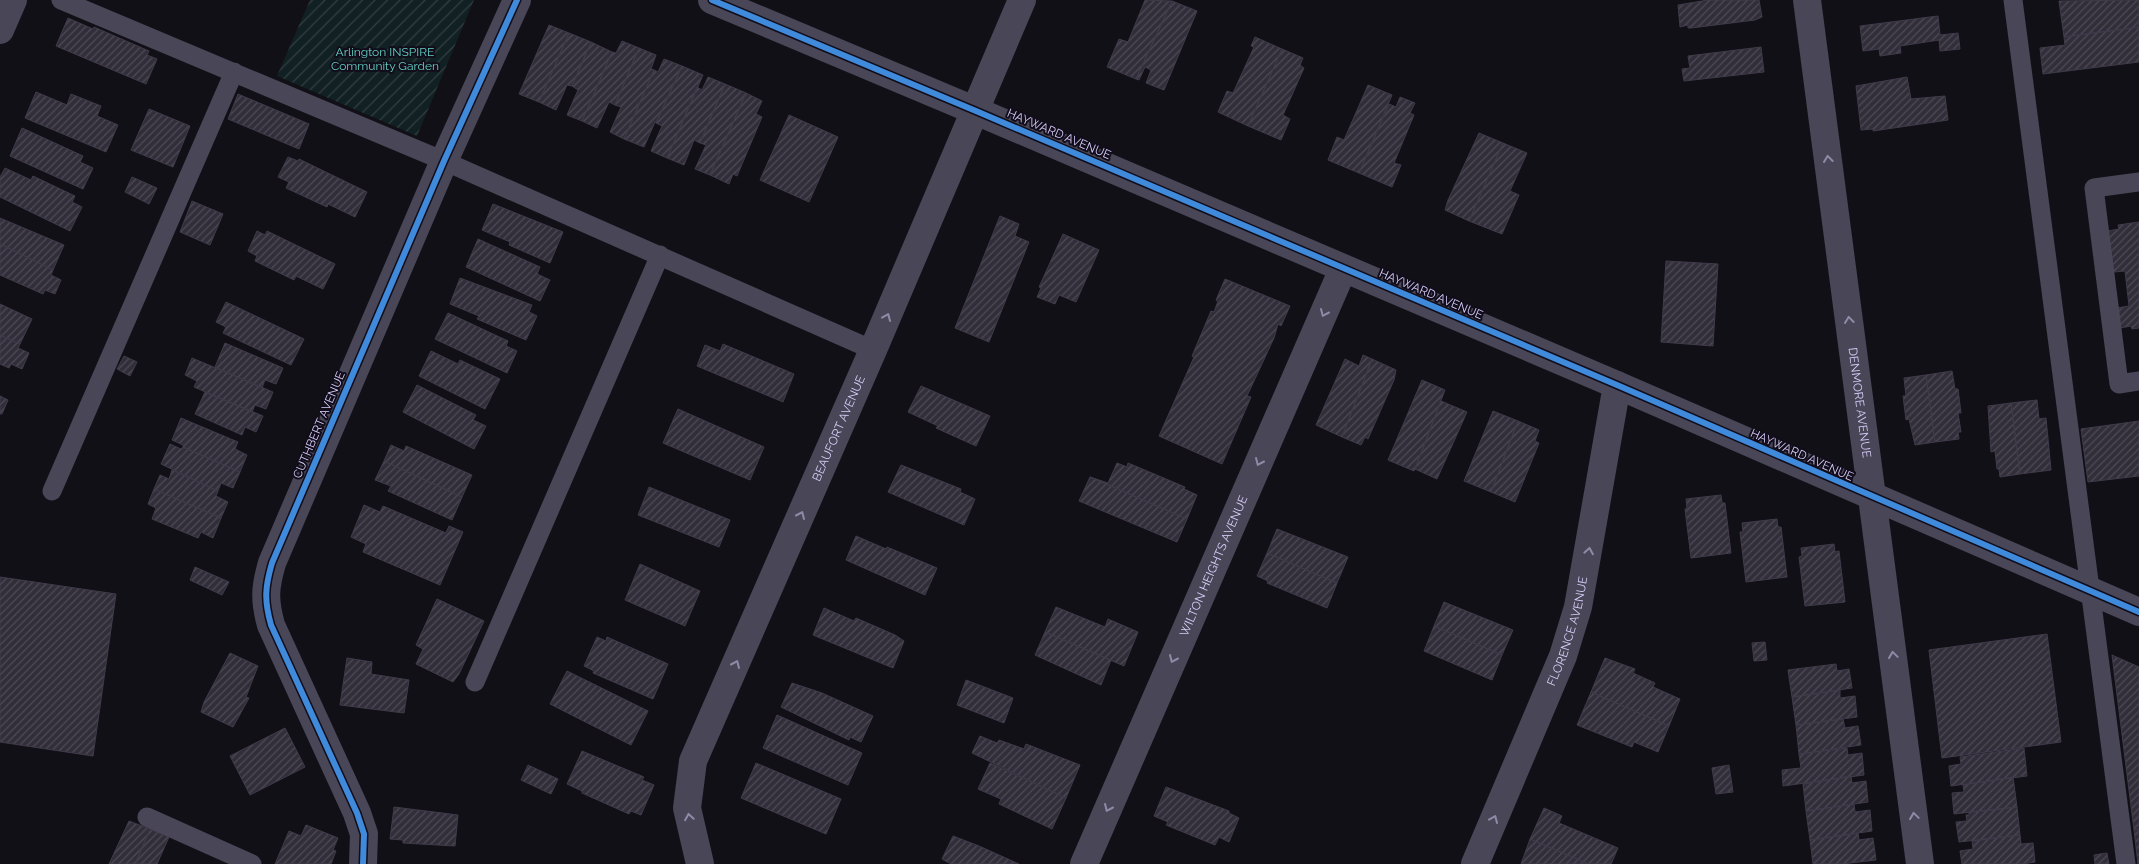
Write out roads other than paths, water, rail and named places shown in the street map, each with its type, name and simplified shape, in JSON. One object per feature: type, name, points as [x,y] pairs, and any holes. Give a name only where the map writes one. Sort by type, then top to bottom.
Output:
[{"type":"street","points":[[0,30],[13,0]]},
{"type":"street","name":"CUTHBERT AVENUE","points":[[364,864],[364,834],[357,813],[271,625],[265,604],[266,584],[272,563],[444,161],[517,0]]},
{"type":"street","name":"HAYWARD AVENUE","points":[[712,0],[1617,385],[1872,498],[2139,612]]},
{"type":"street","name":"BEAUFORT AVENUE","points":[[700,864],[687,808],[694,761],[873,350],[1022,0]]},
{"type":"street","name":"DENMORE AVENUE","points":[[1807,0],[1920,864]]},
{"type":"street","name":"WILTON HEIGHTS AVENUE","points":[[1084,864],[1343,268]]},
{"type":"street","name":"FLORENCE AVENUE","points":[[1475,864],[1563,656],[1578,607],[1617,385]]},
{"type":"lane","points":[[61,0],[444,161],[873,350]]},
{"type":"lane","points":[[2013,0],[2126,864]]},
{"type":"lane","points":[[52,491],[234,72]]},
{"type":"lane","points":[[2139,182],[2094,188],[2119,384],[2139,381]]},
{"type":"lane","points":[[475,682],[660,255]]},
{"type":"lane","points":[[147,817],[252,864]]},
{"type":"park label","name":"Arlington INSPIRE Community Garden","points":[[385,59]]}]
